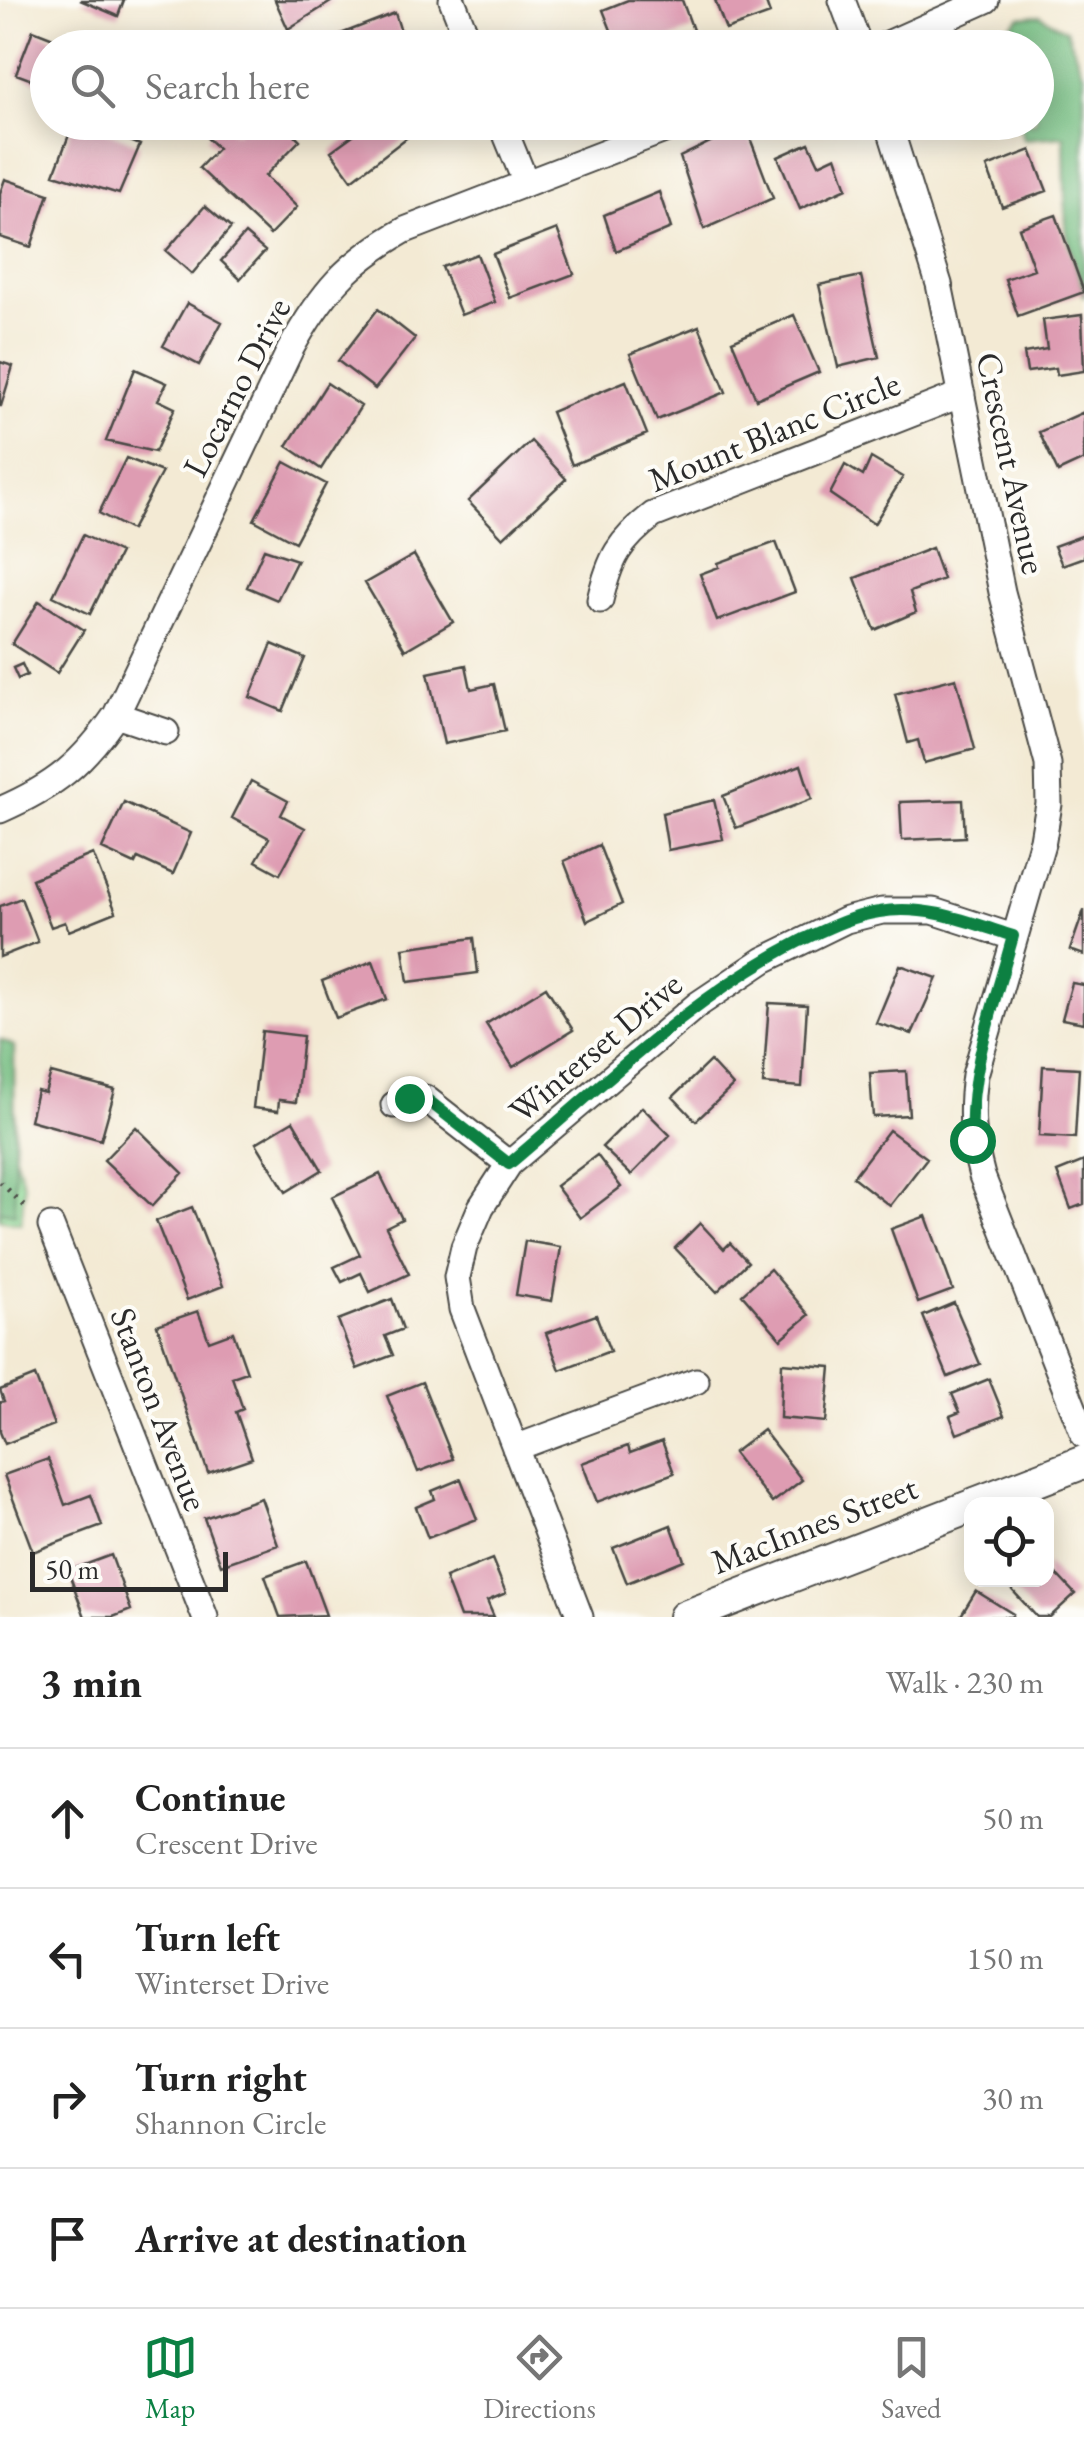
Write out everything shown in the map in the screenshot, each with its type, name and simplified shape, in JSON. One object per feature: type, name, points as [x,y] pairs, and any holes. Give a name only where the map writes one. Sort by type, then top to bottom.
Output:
[{"type":"street","points":[[452,0],[464,30]]},
{"type":"street","points":[[842,0],[853,30]]},
{"type":"street","points":[[919,30],[986,0]]},
{"type":"street","points":[[509,140],[526,183]]},
{"type":"street","name":"Locarno Drive","points":[[0,810],[41,789],[90,753],[116,715],[314,306],[370,250],[406,230],[637,140]]},
{"type":"street","name":"Crescent Avenue","points":[[894,140],[938,284],[1002,592],[1048,764],[1043,840],[976,1075],[970,1108],[972,1140],[982,1176],[1084,1435]]},
{"type":"street","name":"Mount Blanc Circle","points":[[600,600],[608,564],[628,534],[653,515],[962,394]]},
{"type":"street","points":[[116,715],[166,732]]},
{"type":"street","name":"Winterset Drive","points":[[580,1617],[462,1309],[457,1277],[464,1247],[481,1207],[509,1164],[697,1005],[764,960],[846,920],[882,911],[933,911],[1013,936]]},
{"type":"street","points":[[394,1105],[409,1098],[425,1098],[509,1164]]},
{"type":"street","name":"Stanton Avenue","points":[[51,1226],[205,1617]]},
{"type":"street","points":[[515,1448],[696,1381]]},
{"type":"street","name":"MacInnes Street","points":[[994,1497],[1084,1462]]},
{"type":"street","name":"MacInnes Street","points":[[698,1615],[964,1509]]},
{"type":"path","points":[[0,1182],[22,1205],[51,1226]]},
{"type":"green space","points":[[1040,15],[1067,31],[1084,76],[1084,298],[1066,230],[1064,136],[1054,137],[1054,30],[1005,30],[1020,17]]},
{"type":"green space","points":[[0,1039],[14,1046],[15,1214],[0,1211]]},
{"type":"green space","points":[[0,1106],[24,1186],[21,1223],[0,1219]]},
{"type":"building","points":[[80,0],[124,0],[118,16]]},
{"type":"building","points":[[275,0],[334,0],[288,29]]},
{"type":"building","points":[[628,0],[682,0],[693,30],[611,30],[603,10]]},
{"type":"building","points":[[715,0],[765,0],[770,14],[726,30]]},
{"type":"building","points":[[395,13],[400,30],[351,30]]},
{"type":"building","points":[[30,38],[30,79],[16,74]]},
{"type":"building","points":[[67,140],[128,140],[140,145],[119,194],[54,174]]},
{"type":"building","points":[[209,140],[300,140],[265,176],[297,207],[270,235],[199,168],[218,148]]},
{"type":"building","points":[[346,140],[404,140],[352,180],[331,151]]},
{"type":"building","points":[[715,140],[751,140],[773,198],[704,229],[680,157]]},
{"type":"building","points":[[809,143],[819,164],[836,156],[847,188],[800,209],[778,157]]},
{"type":"building","points":[[1031,150],[1047,191],[1002,207],[987,167]]},
{"type":"building","points":[[5,179],[49,194],[31,247],[0,237],[0,193]]},
{"type":"building","points":[[659,192],[671,228],[616,251],[604,215]]},
{"type":"building","points":[[205,206],[231,228],[192,274],[166,251]]},
{"type":"building","points":[[1056,215],[1084,292],[1018,316],[1005,279],[1034,269],[1019,228]]},
{"type":"building","points":[[557,229],[574,274],[510,298],[493,254]]},
{"type":"building","points":[[245,234],[265,251],[240,279],[221,261]]},
{"type":"building","points":[[477,254],[495,302],[461,315],[442,267]]},
{"type":"building","points":[[861,276],[879,357],[838,367],[819,285]]},
{"type":"building","points":[[187,303],[222,322],[199,365],[163,346]]},
{"type":"building","points":[[378,309],[415,338],[375,389],[338,361]]},
{"type":"building","points":[[794,315],[819,372],[756,399],[732,341]]},
{"type":"building","points":[[1082,315],[1084,371],[1057,375],[1056,368],[1027,372],[1024,353],[1047,349],[1043,320]]},
{"type":"building","points":[[699,326],[726,392],[657,420],[630,354]]},
{"type":"building","points":[[0,362],[13,366],[1,406],[0,406]]},
{"type":"building","points":[[135,369],[167,383],[158,400],[175,408],[155,452],[106,441]]},
{"type":"building","points":[[626,381],[647,434],[572,465],[551,412]]},
{"type":"building","points":[[327,383],[361,406],[321,469],[287,446]]},
{"type":"building","points":[[1084,412],[1084,460],[1058,472],[1039,432]]},
{"type":"building","points":[[531,441],[566,479],[503,538],[468,501]]},
{"type":"building","points":[[126,458],[162,472],[131,530],[99,513]]},
{"type":"building","points":[[871,458],[903,477],[874,524],[830,494],[845,465],[863,476]]},
{"type":"building","points":[[285,462],[326,484],[295,542],[254,520]]},
{"type":"building","points":[[83,535],[120,553],[90,614],[53,596]]},
{"type":"building","points":[[1084,535],[1084,557],[1062,565],[1054,546]]},
{"type":"building","points":[[776,542],[795,592],[717,621],[700,574],[719,567],[718,563]]},
{"type":"building","points":[[932,548],[943,579],[910,592],[916,612],[875,630],[855,578]]},
{"type":"building","points":[[264,549],[297,560],[277,600],[247,587]]},
{"type":"building","points":[[414,555],[453,622],[405,650],[365,583]]},
{"type":"building","points":[[39,601],[84,630],[57,673],[12,644]]},
{"type":"building","points":[[272,644],[305,658],[283,711],[250,697]]},
{"type":"building","points":[[22,664],[27,675],[18,679],[13,668]]},
{"type":"building","points":[[466,665],[471,689],[494,684],[505,731],[444,744],[428,673]]},
{"type":"building","points":[[956,678],[975,749],[924,763],[918,740],[908,743],[895,694]]},
{"type":"building","points":[[801,765],[812,799],[736,828],[723,796]]},
{"type":"building","points":[[251,781],[288,801],[281,815],[305,828],[280,874],[256,861],[269,838],[232,818]]},
{"type":"building","points":[[714,800],[723,839],[668,850],[662,813]]},
{"type":"building","points":[[963,800],[965,837],[902,840],[900,802]]},
{"type":"building","points":[[124,802],[191,833],[173,874],[138,858],[135,864],[102,849]]},
{"type":"building","points":[[599,845],[622,904],[587,921],[564,861]]},
{"type":"building","points":[[93,854],[116,912],[69,931],[65,922],[51,927],[32,879]]},
{"type":"building","points":[[21,898],[38,942],[0,957],[0,906]]},
{"type":"building","points":[[1084,910],[1084,955],[1070,950]]},
{"type":"building","points":[[474,938],[478,973],[408,982],[403,948]]},
{"type":"building","points":[[373,961],[387,999],[336,1018],[322,981]]},
{"type":"building","points":[[900,965],[937,978],[912,1034],[876,1023]]},
{"type":"building","points":[[1072,983],[1084,985],[1084,1023],[1062,1019]]},
{"type":"building","points":[[546,987],[573,1030],[513,1067],[486,1024]]},
{"type":"building","points":[[769,1003],[807,1005],[802,1087],[763,1084]]},
{"type":"building","points":[[262,1031],[303,1036],[296,1102],[279,1100],[278,1111],[253,1108]]},
{"type":"building","points":[[710,1061],[733,1086],[696,1121],[673,1097]]},
{"type":"building","points":[[1043,1066],[1079,1068],[1075,1138],[1039,1136]]},
{"type":"building","points":[[906,1071],[909,1115],[873,1117],[870,1073]]},
{"type":"building","points":[[51,1073],[115,1090],[101,1140],[30,1120],[37,1091],[45,1093]]},
{"type":"building","points":[[642,1107],[670,1135],[631,1175],[602,1147]]},
{"type":"building","points":[[293,1121],[322,1170],[286,1192],[256,1143]]},
{"type":"building","points":[[136,1127],[183,1173],[152,1206],[104,1160]]},
{"type":"building","points":[[889,1130],[927,1158],[890,1206],[853,1177]]},
{"type":"building","points":[[597,1155],[621,1187],[580,1218],[556,1186]]},
{"type":"building","points":[[1084,1161],[1084,1204],[1071,1209],[1057,1172]]},
{"type":"building","points":[[380,1174],[402,1219],[386,1227],[409,1274],[370,1292],[361,1273],[342,1282],[334,1267],[360,1255],[332,1197]]},
{"type":"building","points":[[192,1207],[223,1286],[187,1300],[156,1221]]},
{"type":"building","points":[[926,1216],[953,1290],[918,1303],[891,1229]]},
{"type":"building","points":[[700,1223],[724,1249],[730,1243],[748,1262],[717,1292],[675,1248]]},
{"type":"building","points":[[525,1241],[561,1247],[552,1301],[516,1295]]},
{"type":"building","points":[[770,1269],[809,1315],[781,1339],[742,1294]]},
{"type":"building","points":[[392,1299],[403,1329],[385,1336],[393,1355],[357,1369],[338,1320]]},
{"type":"building","points":[[954,1303],[980,1364],[948,1377],[923,1316]]},
{"type":"building","points":[[198,1311],[209,1341],[233,1332],[247,1372],[232,1377],[243,1409],[236,1412],[252,1458],[208,1473],[157,1325]]},
{"type":"building","points":[[596,1315],[610,1351],[560,1370],[546,1333]]},
{"type":"building","points":[[782,1363],[831,1367],[826,1422],[780,1418]]},
{"type":"building","points":[[35,1376],[54,1425],[5,1444],[0,1432],[0,1402],[4,1401],[0,1390]]},
{"type":"building","points":[[989,1379],[1004,1416],[957,1434],[950,1416],[960,1412],[952,1394]]},
{"type":"building","points":[[422,1382],[453,1459],[418,1472],[387,1396]]},
{"type":"building","points":[[763,1430],[802,1480],[772,1503],[733,1453]]},
{"type":"building","points":[[662,1441],[674,1473],[597,1502],[582,1463],[628,1446],[630,1453]]},
{"type":"building","points":[[48,1459],[65,1505],[91,1495],[102,1526],[33,1552],[4,1475]]},
{"type":"building","points":[[461,1479],[477,1519],[428,1538],[416,1507],[435,1499],[432,1491]]},
{"type":"building","points":[[261,1498],[278,1545],[221,1565],[204,1518]]},
{"type":"building","points":[[671,1525],[684,1560],[627,1583],[613,1548]]},
{"type":"building","points":[[111,1555],[131,1610],[113,1617],[85,1617],[68,1571]]},
{"type":"building","points":[[492,1559],[506,1593],[487,1601],[494,1617],[460,1617],[445,1578]]},
{"type":"building","points":[[306,1561],[326,1615],[280,1617],[265,1576]]},
{"type":"building","points":[[1054,1572],[1075,1594],[1050,1617],[1037,1617],[1009,1587],[1054,1587]]},
{"type":"building","points":[[976,1591],[1013,1614],[1011,1617],[960,1617]]},
{"type":"route","points":[[409,1098],[425,1098],[509,1164],[697,1005],[764,960],[846,920],[882,911],[933,911],[1013,936],[976,1075],[970,1108],[972,1140]]}]
